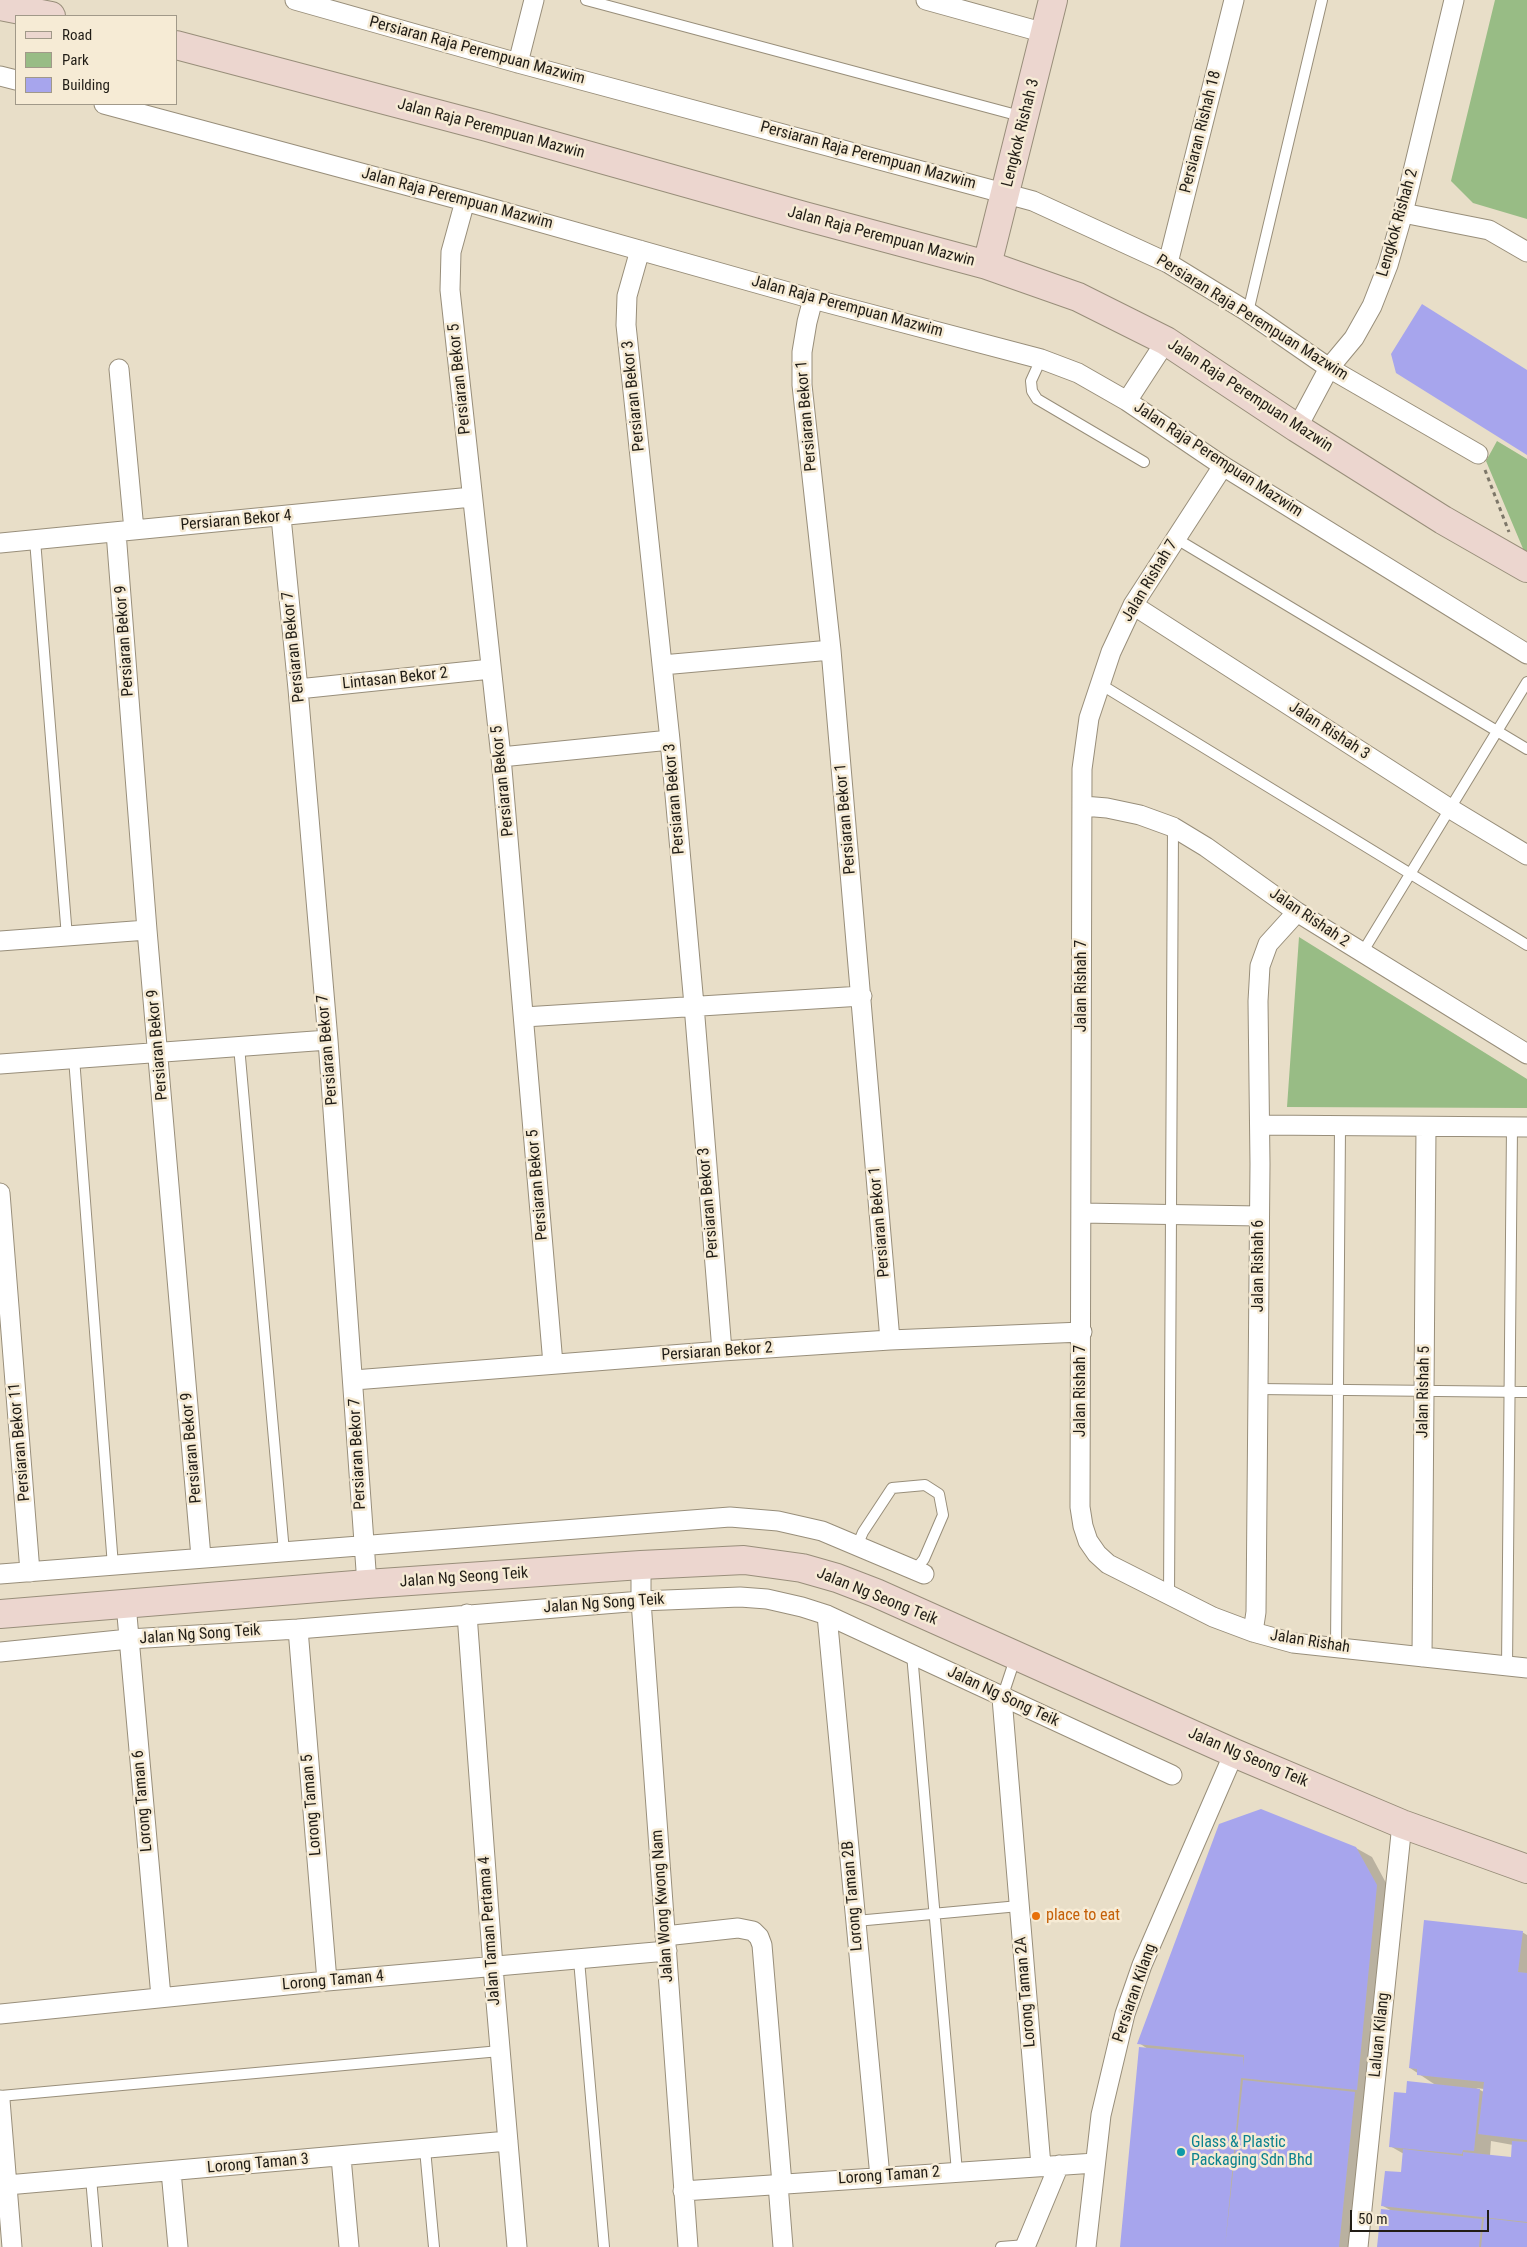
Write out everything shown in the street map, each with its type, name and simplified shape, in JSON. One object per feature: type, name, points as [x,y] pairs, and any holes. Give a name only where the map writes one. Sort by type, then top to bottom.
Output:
[{"type":"main road","name":"Lengkok Rishah 3","points":[[987,265],[1053,0]]},
{"type":"main road","points":[[0,6],[46,15]]},
{"type":"main road","name":"Jalan Raja Perempuan Mazwin","points":[[178,46],[487,127],[987,265],[1078,297],[1166,341],[1297,428],[1443,520],[1525,566]]},
{"type":"main road","name":"Jalan Ng Seong Teik","points":[[0,1614],[367,1584],[641,1565],[744,1560],[802,1568],[838,1578],[876,1593],[1234,1753],[1402,1824],[1527,1869]]},
{"type":"street","name":"Persiaran Raja Perempuan Mazwim","points":[[295,0],[518,63],[1033,201],[1168,263],[1248,312],[1329,368],[1478,454]]},
{"type":"street","points":[[518,63],[534,0]]},
{"type":"street","points":[[926,0],[949,3],[1045,33]]},
{"type":"street","name":"Persiaran Rishah 18","points":[[1168,263],[1234,0]]},
{"type":"street","name":"Lengkok Rishah 2","points":[[1297,428],[1329,368],[1354,338],[1372,306],[1388,266],[1403,213],[1454,0]]},
{"type":"street","points":[[0,76],[15,80]]},
{"type":"street","name":"Jalan Raja Perempuan Mazwim","points":[[108,105],[465,201],[813,299],[1041,359],[1078,374],[1127,401],[1223,466],[1527,654]]},
{"type":"street","name":"Persiaran Bekor 5","points":[[465,201],[451,252],[450,290],[501,757],[553,1364]]},
{"type":"street","points":[[1403,213],[1489,230],[1527,252]]},
{"type":"street","name":"Persiaran Bekor 3","points":[[640,250],[627,296],[626,325],[670,740],[722,1351]]},
{"type":"street","name":"Persiaran Bekor 1","points":[[813,299],[802,352],[802,385],[831,650],[890,1340]]},
{"type":"street","points":[[1127,401],[1166,341]]},
{"type":"street","name":"Persiaran Bekor 9","points":[[119,369],[125,531],[148,930],[201,1557]]},
{"type":"street","name":"Jalan Rishah 7","points":[[1088,1541],[1082,1526],[1080,1507],[1082,1332],[1082,769],[1089,718],[1111,652],[1133,605],[1223,466]]},
{"type":"street","name":"Persiaran Bekor 4","points":[[0,543],[472,497]]},
{"type":"street","name":"Persiaran Bekor 7","points":[[281,517],[298,689],[328,1040],[354,1380],[363,1547],[367,1584]]},
{"type":"street","name":"Jalan Rishah 3","points":[[1133,605],[1449,808],[1527,855]]},
{"type":"street","points":[[662,665],[831,650]]},
{"type":"street","name":"Lintasan Bekor 2","points":[[298,689],[491,669]]},
{"type":"street","points":[[501,757],[670,740]]},
{"type":"street","name":"Jalan Rishah 2","points":[[1083,806],[1107,808],[1140,815],[1173,827],[1206,847],[1297,912],[1527,1054]]},
{"type":"street","name":"Jalan Rishah 6","points":[[1253,1632],[1256,1612],[1260,1125],[1258,1001],[1260,966],[1268,944],[1297,912]]},
{"type":"street","points":[[0,941],[148,930]]},
{"type":"street","points":[[524,1017],[862,996]]},
{"type":"street","points":[[0,1064],[328,1040]]},
{"type":"street","points":[[1260,1125],[1519,1127]]},
{"type":"street","name":"Jalan Rishah 5","points":[[1422,1657],[1426,1127]]},
{"type":"street","name":"Persiaran Bekor 11","points":[[0,1193],[30,1572]]},
{"type":"street","points":[[1081,1213],[1259,1216]]},
{"type":"street","name":"Persiaran Bekor 2","points":[[354,1380],[722,1351],[890,1340],[1082,1332]]},
{"type":"street","points":[[0,1574],[730,1517],[778,1521],[813,1529],[920,1572]]},
{"type":"street","name":"Jalan Rishah","points":[[1088,1541],[1097,1554],[1108,1564],[1213,1617],[1253,1632],[1293,1643],[1527,1668]]},
{"type":"street","name":"Jalan Wong Kwong Nam","points":[[641,1565],[641,1601],[688,2247]]},
{"type":"street","name":"Jalan Ng Song Teik","points":[[0,1652],[129,1639],[298,1629],[641,1601],[758,1598],[802,1606],[827,1615],[1002,1698],[1172,1774]]},
{"type":"street","name":"Lorong Taman 6","points":[[126,1604],[160,1997]]},
{"type":"street","name":"Jalan Taman Pertama 4","points":[[467,1614],[493,1967],[517,2247]]},
{"type":"street","name":"Lorong Taman 2B","points":[[827,1615],[880,2176]]},
{"type":"street","name":"Lorong Taman 5","points":[[298,1629],[326,1981]]},
{"type":"street","name":"Lorong Taman 2A","points":[[1002,1698],[1020,1906],[1050,2166]]},
{"type":"street","name":"Persiaran Kilang","points":[[1086,2247],[1101,2115],[1124,2014],[1142,1965],[1234,1753]]},
{"type":"street","name":"Laluan Kilang","points":[[1358,2247],[1402,1824]]},
{"type":"street","name":"Lorong Taman 4","points":[[0,2014],[326,1981],[579,1960],[738,1928],[753,1931],[759,1937],[762,1945],[780,2184]]},
{"type":"street","points":[[0,2100],[12,2247]]},
{"type":"street","name":"Lorong Taman 3","points":[[7,2185],[508,2142]]},
{"type":"street","points":[[341,2157],[349,2247]]},
{"type":"street","name":"Lorong Taman 2","points":[[683,2191],[880,2176],[1095,2163]]},
{"type":"street","points":[[1026,2246],[1050,2166]]},
{"type":"street","points":[[172,2171],[178,2247]]},
{"type":"street","points":[[780,2184],[784,2247]]},
{"type":"lane","points":[[586,0],[1025,117]]},
{"type":"lane","points":[[1248,312],[1322,0]]},
{"type":"lane","points":[[1041,359],[1031,381],[1032,391],[1037,399],[1144,462]]},
{"type":"lane","points":[[1175,538],[1527,749]]},
{"type":"lane","points":[[35,540],[67,937]]},
{"type":"lane","points":[[1362,953],[1527,682]]},
{"type":"lane","points":[[1100,684],[1527,945]]},
{"type":"lane","points":[[1169,1596],[1173,827]]},
{"type":"lane","points":[[240,1046],[284,1552]]},
{"type":"lane","points":[[74,1058],[113,1566]]},
{"type":"lane","points":[[1336,1648],[1340,1127]]},
{"type":"lane","points":[[1508,1667],[1510,1392],[1519,1127]]},
{"type":"lane","points":[[1258,1389],[1527,1392]]},
{"type":"lane","points":[[857,1546],[863,1532],[892,1488],[925,1485],[939,1494],[943,1516],[920,1572]]},
{"type":"lane","points":[[912,1654],[957,2172]]},
{"type":"lane","points":[[1002,1698],[1016,1655]]},
{"type":"lane","points":[[856,1921],[1020,1906]]},
{"type":"lane","points":[[579,1960],[604,2247]]},
{"type":"lane","points":[[0,2096],[500,2051]]},
{"type":"lane","points":[[425,2149],[434,2247]]},
{"type":"lane","points":[[91,2178],[97,2247]]},
{"type":"lane","points":[[1000,2247],[1026,2246]]},
{"type":"path","points":[[1478,454],[1525,566]]},
{"type":"green space","points":[[1495,0],[1527,0],[1527,219],[1473,203],[1451,181]]},
{"type":"green space","points":[[1497,441],[1527,459],[1527,552],[1524,551],[1486,461]]},
{"type":"green space","points":[[1299,937],[1527,1079],[1527,1108],[1287,1107]]},
{"type":"building","points":[[1422,304],[1527,370],[1527,455],[1396,373],[1391,354]]},
{"type":"building","points":[[1261,1809],[1356,1847],[1377,1885],[1357,2090],[1241,2078],[1225,2247],[1120,2247],[1139,2047],[1243,2057],[1243,2067],[1244,2055],[1137,2044],[1219,1824]]},
{"type":"building","points":[[1424,1920],[1523,1931],[1518,1972],[1527,1973],[1527,2140],[1478,2134],[1484,2082],[1417,2075],[1417,2069],[1409,2068]]},
{"type":"building","points":[[1243,2080],[1355,2092],[1339,2247],[1225,2247]]},
{"type":"building","points":[[1407,2081],[1480,2089],[1474,2151],[1463,2150],[1462,2154],[1389,2147],[1394,2092],[1406,2093]]},
{"type":"building","points":[[1512,2141],[1527,2142],[1527,2222],[1381,2206],[1385,2171],[1401,2172],[1403,2149],[1463,2156],[1463,2152],[1511,2157]]},
{"type":"building","points":[[1381,2209],[1482,2219],[1479,2247],[1377,2247]]},
{"type":"building","points":[[1484,2218],[1527,2223],[1527,2247],[1481,2247]]},
{"type":"place","name":"place to eat","points":[[1036,1916]]},
{"type":"place","name":"Glass & Plastic Packaging Sdn Bhd","points":[[1181,2152]]}]
